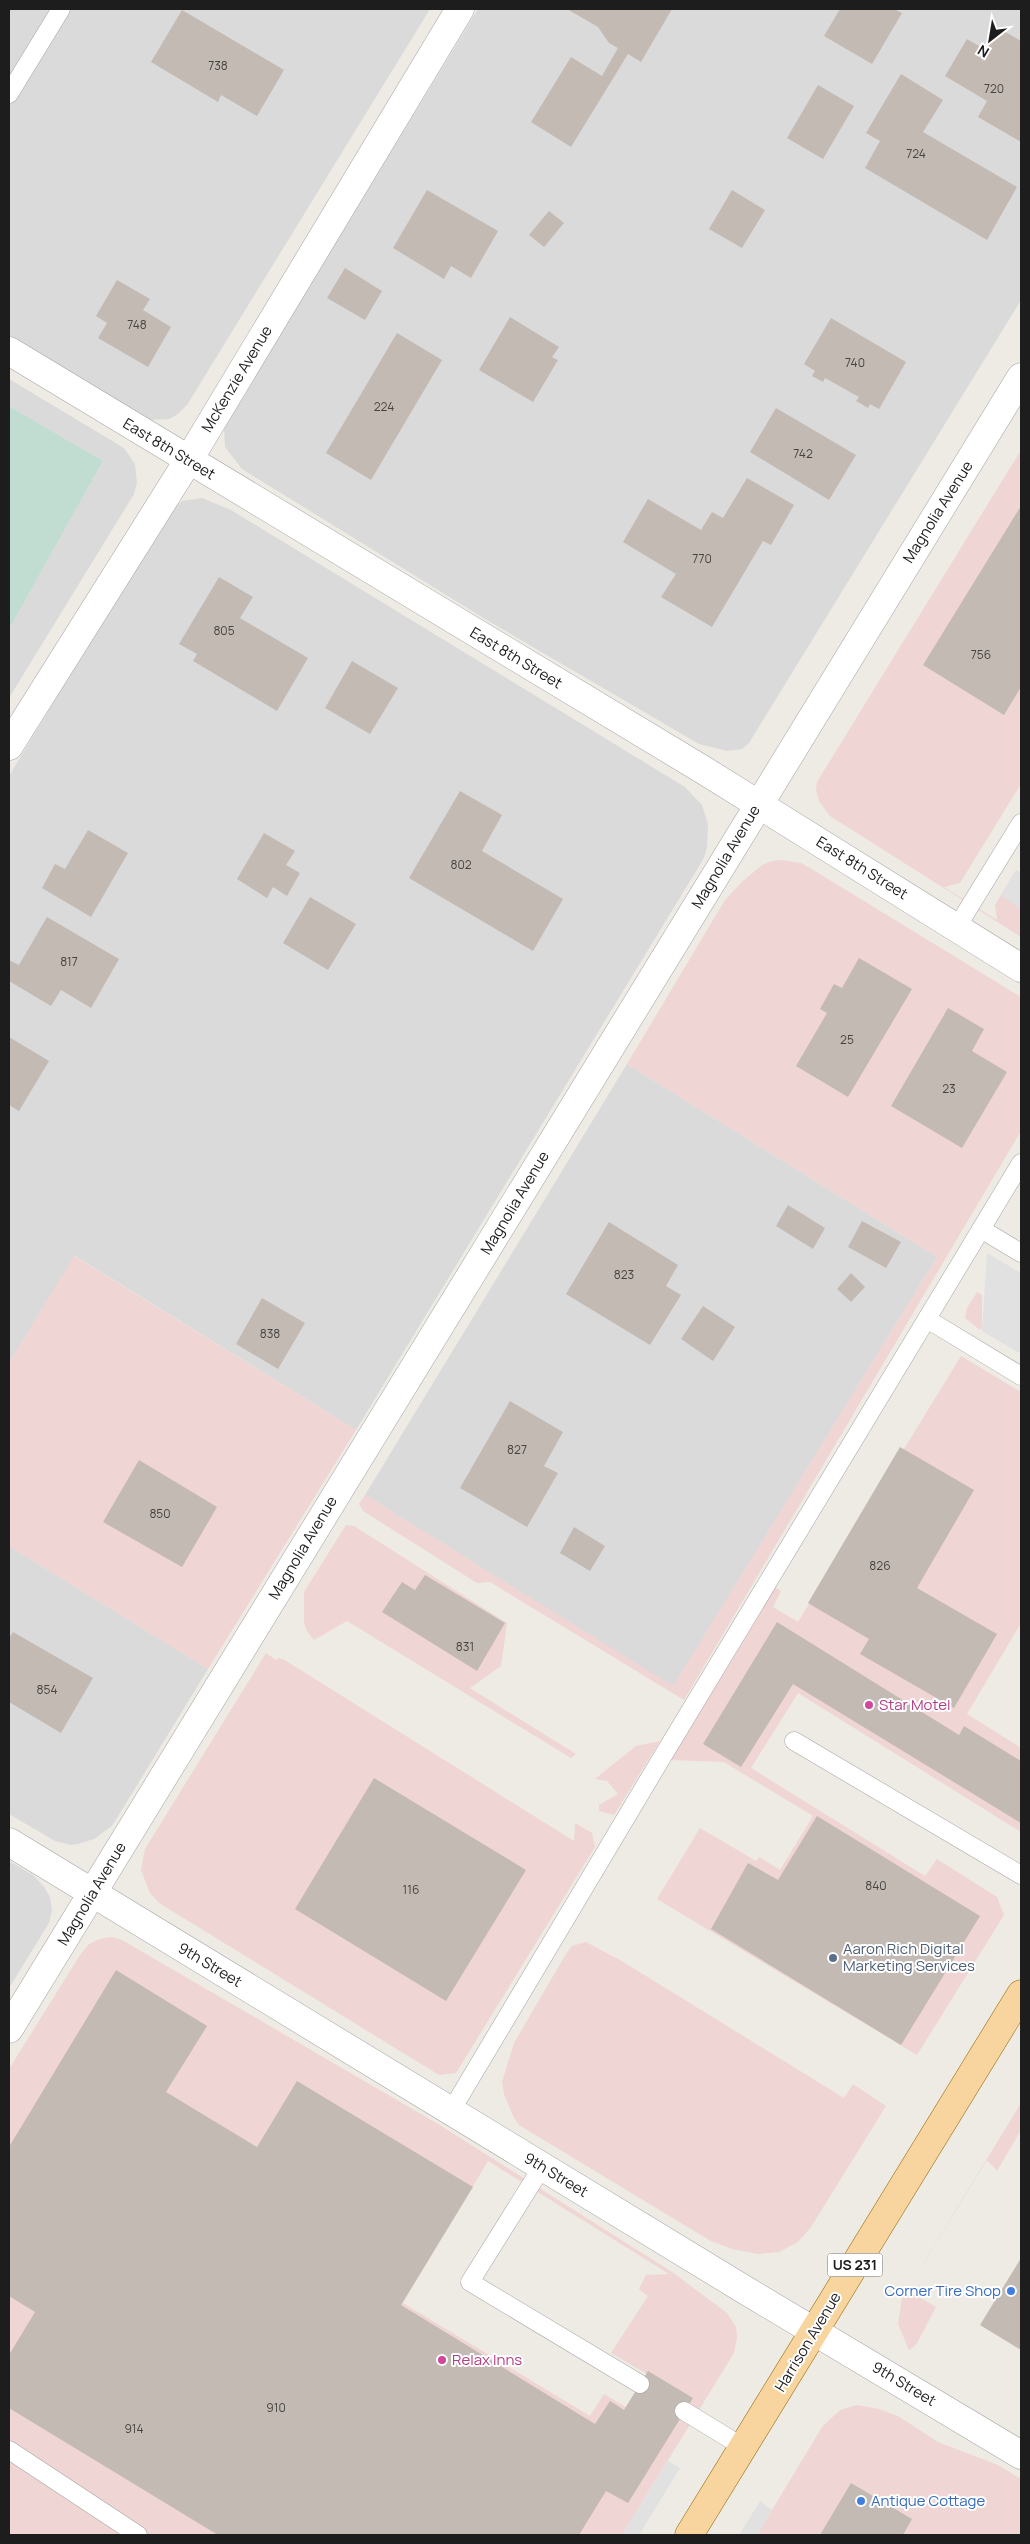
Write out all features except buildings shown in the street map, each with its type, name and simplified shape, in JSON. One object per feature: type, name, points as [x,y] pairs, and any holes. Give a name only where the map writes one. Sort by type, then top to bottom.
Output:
[{"type":"main road","name":"Harrison Avenue","points":[[689,2535],[1021,1994]]},
{"type":"street","name":"McKenzie Avenue","points":[[9,746],[188,461],[460,9]]},
{"type":"street","name":"East 8th Street","points":[[9,351],[188,461],[759,804],[1021,968]]},
{"type":"street","name":"Magnolia Avenue","points":[[9,2029],[1021,377]]},
{"type":"street","name":"9th Street","points":[[9,1842],[542,2167],[1021,2455]]},
{"type":"lane","points":[[9,94],[61,9]]},
{"type":"lane","points":[[957,928],[1016,842],[1021,822]]},
{"type":"lane","points":[[451,2111],[660,1758],[1021,1163]]},
{"type":"lane","points":[[981,1229],[1021,1253]]},
{"type":"lane","points":[[927,1319],[1021,1376]]},
{"type":"lane","points":[[794,1742],[1021,1874]]},
{"type":"lane","points":[[542,2167],[470,2282],[640,2384]]},
{"type":"lane","points":[[684,2411],[743,2447]]},
{"type":"lane","points":[[9,2450],[138,2535]]},
{"type":"shaded area","points":[[9,9],[430,9],[187,405],[178,414],[169,419],[148,420],[9,336]]},
{"type":"shaded area","points":[[478,9],[1021,9],[1021,300],[749,743],[742,749],[727,751],[699,744],[485,619],[242,469],[225,447],[224,428],[232,413]]},
{"type":"shaded area","points":[[9,379],[124,448],[135,464],[137,483],[134,494],[9,698],[9,629],[103,461],[9,406]]},
{"type":"shaded area","points":[[1021,450],[1021,784],[960,883],[944,887],[997,920],[995,905],[1016,870],[1021,873],[1021,937],[830,816],[819,801],[816,790],[817,782]]},
{"type":"shaded area","points":[[202,498],[231,510],[685,787],[702,805],[708,824],[707,847],[704,858],[356,1430],[75,1256],[9,1363],[9,776],[166,517],[182,501]]},
{"type":"shaded area","points":[[782,860],[801,863],[810,868],[1021,997],[1021,1131],[684,1700],[490,1582],[477,1583],[363,1511],[359,1504],[365,1495],[673,1686],[937,1257],[627,1064],[725,900],[762,865]]},
{"type":"shaded area","points":[[1016,870],[1021,873],[1021,909],[1001,896]]},
{"type":"shaded area","points":[[627,1064],[937,1257],[673,1687],[365,1495]]},
{"type":"shaded area","points":[[987,1253],[1021,1273],[1021,1354],[982,1331]]},
{"type":"shaded area","points":[[74,1256],[356,1430],[208,1669],[9,1546],[9,1363]]},
{"type":"shaded area","points":[[977,1292],[982,1295],[982,1328],[980,1330],[965,1318],[967,1308]]},
{"type":"shaded area","points":[[961,1356],[1021,1392],[1021,1623],[967,1714],[1021,1748],[1021,1832],[798,1693],[751,1768],[925,1876],[937,1859],[997,1897],[1004,1915],[917,2055],[657,1899],[700,1828],[756,1861],[759,1857],[780,1870],[813,1816],[724,1762],[670,1760],[774,1587],[781,1591],[773,1607],[798,1622]]},
{"type":"shaded area","points":[[346,1525],[354,1526],[507,1623],[501,1666],[470,1688],[576,1754],[571,1758],[347,1621],[314,1640],[304,1623],[304,1592]]},
{"type":"shaded area","points":[[9,1546],[208,1669],[112,1826],[94,1839],[78,1844],[71,1845],[55,1841],[9,1814]]},
{"type":"shaded area","points":[[266,1653],[276,1660],[278,1658],[283,1659],[574,1841],[575,1823],[592,1833],[595,1847],[456,2073],[439,2075],[159,1903],[150,1893],[141,1870],[145,1849]]},
{"type":"shaded area","points":[[660,1741],[614,1815],[599,1811],[599,1805],[618,1794],[607,1781],[595,1779],[636,1746]]},
{"type":"shaded area","points":[[9,1861],[33,1875],[44,1887],[50,1897],[52,1910],[49,1923],[9,1988]]},
{"type":"shaded area","points":[[111,1937],[122,1940],[438,2124],[672,2272],[727,2313],[736,2327],[737,2338],[734,2353],[622,2535],[9,2535],[9,2069],[80,1955],[89,1944]],"holes":[[[488,2161],[669,2274],[646,2275],[639,2289],[648,2296],[611,2353],[690,2399],[669,2433],[604,2394],[590,2416],[403,2303]]]},
{"type":"shaded area","points":[[586,1942],[620,1960],[844,2098],[853,2084],[886,2106],[811,2227],[798,2242],[779,2252],[758,2254],[732,2249],[709,2240],[519,2125],[504,2094],[502,2082],[514,2043],[566,1954],[572,1946]]},
{"type":"shaded area","points":[[1021,2103],[1021,2130],[997,2171],[987,2160],[907,2290],[936,2307],[916,2345],[909,2350],[898,2324],[902,2298]]},
{"type":"shaded area","points":[[857,2405],[879,2409],[898,2416],[938,2442],[998,2465],[1021,2479],[1021,2535],[757,2535],[822,2427],[840,2410]]},
{"type":"shaded area","points":[[668,2461],[680,2468],[639,2535],[622,2535]]},
{"type":"shaded area","points":[[760,2501],[772,2510],[757,2535],[739,2535]]},
{"type":"green space","points":[[9,406],[103,461],[9,629]]},
{"type":"place","name":"Star Motel","points":[[869,1705]]},
{"type":"place","name":"Aaron Rich Digital Marketing Services","points":[[833,1958]]},
{"type":"place","name":"Corner Tire Shop","points":[[1011,2291]]},
{"type":"place","name":"Relax Inns","points":[[442,2360]]},
{"type":"place","name":"Antique Cottage","points":[[861,2501]]}]
